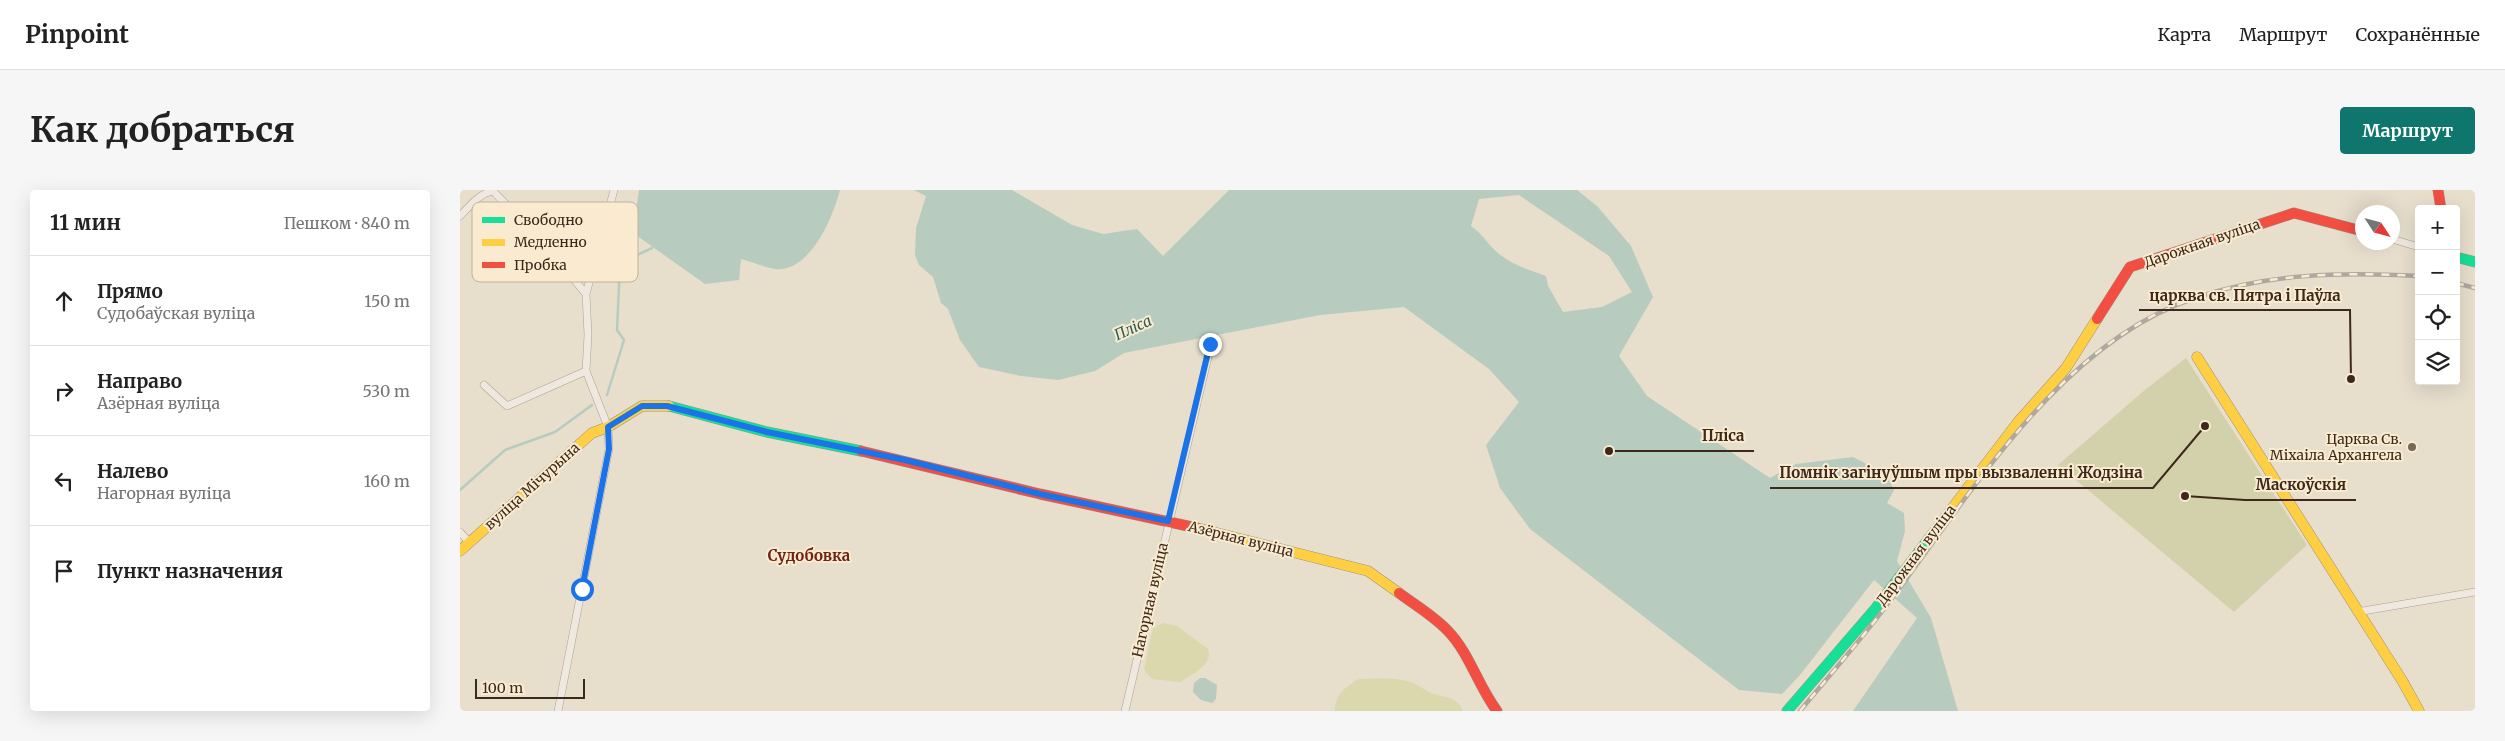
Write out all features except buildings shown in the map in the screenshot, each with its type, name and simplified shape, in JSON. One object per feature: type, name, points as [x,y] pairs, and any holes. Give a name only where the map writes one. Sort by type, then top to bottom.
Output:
[{"type":"street","points":[[2438,190],[2440,205]]},
{"type":"street","points":[[475,202],[488,192],[494,192],[504,202]]},
{"type":"street","points":[[460,216],[472,205]]},
{"type":"street","name":"Дарожная вуліца","points":[[1787,711],[1881,602],[2018,422],[2066,368],[2130,267],[2256,228],[2265,222],[2294,213],[2355,229]]},
{"type":"street","points":[[2400,241],[2415,246]]},
{"type":"street","points":[[2460,258],[2475,262]]},
{"type":"street","points":[[576,282],[586,294]]},
{"type":"street","points":[[558,711],[609,449],[608,427],[586,371],[586,294],[589,282]]},
{"type":"street","name":"Нагорная вуліца","points":[[1125,711],[1210,344]]},
{"type":"street","points":[[2196,357],[2403,682],[2418,711]]},
{"type":"street","points":[[484,385],[507,406],[586,371]]},
{"type":"street","name":"Азёрная вуліца","points":[[608,427],[642,406],[667,406],[767,432],[905,460],[1040,494],[1168,521],[1368,571],[1449,632],[1471,664],[1483,692],[1497,711]]},
{"type":"street","name":"вуліца Мічурына","points":[[460,551],[592,433],[608,427]]},
{"type":"street","points":[[460,532],[470,542]]},
{"type":"street","points":[[2357,612],[2475,592]]},
{"type":"shaded area","points":[[2186,358],[2307,545],[2234,612],[2058,465],[2146,389]]},
{"type":"shaded area","points":[[1163,623],[1177,626],[1208,649],[1208,659],[1205,664],[1180,682],[1152,679],[1144,670],[1153,628]]},
{"type":"shaded area","points":[[1359,679],[1404,680],[1431,693],[1454,700],[1461,706],[1463,711],[1335,711],[1335,705],[1339,696],[1346,688]]},
{"type":"water","points":[[639,190],[840,190],[826,228],[809,253],[799,262],[788,268],[775,269],[741,259],[739,280],[705,284],[638,237]]},
{"type":"water","name":"Пліса","points":[[914,190],[1012,190],[1072,225],[1103,234],[1137,229],[1163,256],[1229,190],[1577,190],[1598,207],[1631,246],[1653,297],[1619,356],[1647,396],[1770,478],[1796,464],[1853,457],[1886,474],[1894,490],[1887,503],[1904,513],[1905,531],[1897,561],[1931,618],[1958,711],[1853,711],[1917,618],[1874,580],[1800,675],[1782,694],[1739,690],[1530,529],[1500,488],[1486,445],[1519,402],[1489,369],[1404,307],[1320,315],[1124,353],[1095,371],[1058,380],[1021,376],[979,367],[960,340],[948,309],[941,303],[933,277],[919,265],[915,255],[916,228],[926,196]],"holes":[[[1519,195],[1609,256],[1632,292],[1602,307],[1563,312],[1548,286],[1546,276],[1521,267],[1504,258],[1471,226],[1479,199]]]},
{"type":"water","points":[[1200,678],[1205,678],[1217,685],[1216,699],[1212,703],[1201,700],[1193,692],[1194,683]]},
{"type":"waterway","points":[[638,255],[652,248]]},
{"type":"waterway","points":[[607,395],[624,340],[617,330],[619,282]]},
{"type":"waterway","points":[[460,490],[505,450],[555,432],[592,405]]},
{"type":"railway","points":[[1800,711],[1877,618],[1985,472],[2021,428],[2060,386],[2101,350],[2146,320],[2195,298],[2250,283],[2306,276],[2362,274],[2415,276]]},
{"type":"railway","points":[[2460,284],[2475,288]]},
{"type":"traffic: fast","points":[[2460,258],[2475,262]]},
{"type":"traffic: fast","points":[[669,406],[767,432],[861,451]]},
{"type":"traffic: fast","points":[[1787,711],[1875,609],[1950,511]]},
{"type":"traffic: slow","points":[[1950,511],[2018,422],[2066,368],[2097,319]]},
{"type":"traffic: slow","points":[[2197,357],[2403,682],[2419,711]]},
{"type":"traffic: slow","points":[[460,551],[592,433],[608,427],[642,406],[669,406]]},
{"type":"traffic: slow","points":[[1197,528],[1368,571],[1399,593]]},
{"type":"traffic: jam","points":[[2438,190],[2440,205]]},
{"type":"traffic: jam","points":[[2097,319],[2130,267],[2294,213],[2355,229]]},
{"type":"traffic: jam","points":[[861,451],[1040,494],[1197,528]]},
{"type":"traffic: jam","points":[[1399,593],[1437,620],[1456,640],[1497,711]]},
{"type":"place","name":"царква св. Пятра і Паўла","points":[[2351,379]]},
{"type":"place","name":"Помнік загінуўшым пры вызваленні Жодзіна","points":[[2205,426]]},
{"type":"place","name":"Царква Св. Міхаіла Архангела","points":[[2412,447]]},
{"type":"place","name":"Пліса","points":[[1609,451]]},
{"type":"place","name":"Маскоўскія","points":[[2185,496]]},
{"type":"district","name":"Судобовка","points":[[809,556]]},
{"type":"route","points":[[582,589],[609,449],[608,427],[642,406],[667,406],[767,432],[905,460],[1040,494],[1168,521],[1210,344]]}]
